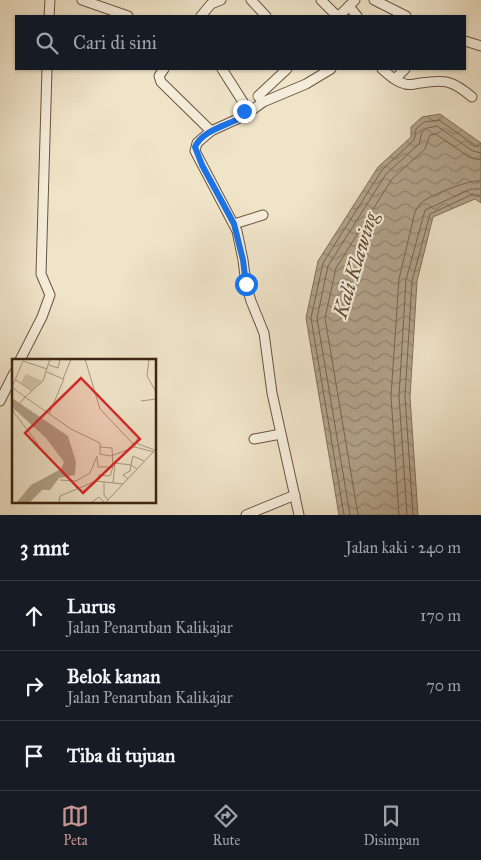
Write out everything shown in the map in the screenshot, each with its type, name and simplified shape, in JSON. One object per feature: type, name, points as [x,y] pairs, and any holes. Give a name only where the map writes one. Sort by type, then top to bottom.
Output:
[{"type":"street","points":[[48,15],[50,0]]},
{"type":"street","points":[[82,0],[125,15]]},
{"type":"street","points":[[251,0],[265,15]]},
{"type":"street","points":[[321,0],[337,15]]},
{"type":"street","points":[[375,0],[404,15]]},
{"type":"street","points":[[202,15],[216,1]]},
{"type":"street","points":[[339,15],[352,3],[357,15]]},
{"type":"street","points":[[466,41],[480,45]]},
{"type":"street","points":[[21,359],[42,317],[50,295],[41,274],[47,70]]},
{"type":"street","points":[[163,70],[159,76],[161,82],[211,131]]},
{"type":"street","points":[[223,70],[240,96],[244,114]]},
{"type":"street","points":[[286,70],[244,114],[211,131],[197,143],[195,151],[234,224],[243,260],[246,284],[251,302],[264,333],[272,393],[299,515]]},
{"type":"street","points":[[260,99],[306,84],[329,70]]},
{"type":"street","points":[[383,70],[394,79],[411,85],[446,80],[460,87],[472,97]]},
{"type":"street","points":[[394,79],[404,70]]},
{"type":"street","points":[[234,224],[263,215]]},
{"type":"street","points":[[0,401],[12,377]]},
{"type":"street","points":[[254,439],[281,434]]},
{"type":"street","points":[[246,515],[295,495]]},
{"type":"water","name":"Kali Klawing","points":[[440,114],[481,143],[481,203],[475,199],[433,217],[417,281],[410,397],[418,515],[339,515],[306,318],[318,261],[378,167],[411,137],[411,127],[422,117]]},
{"type":"route","points":[[244,111],[244,116],[211,131],[197,143],[195,151],[237,231],[246,284]]}]
